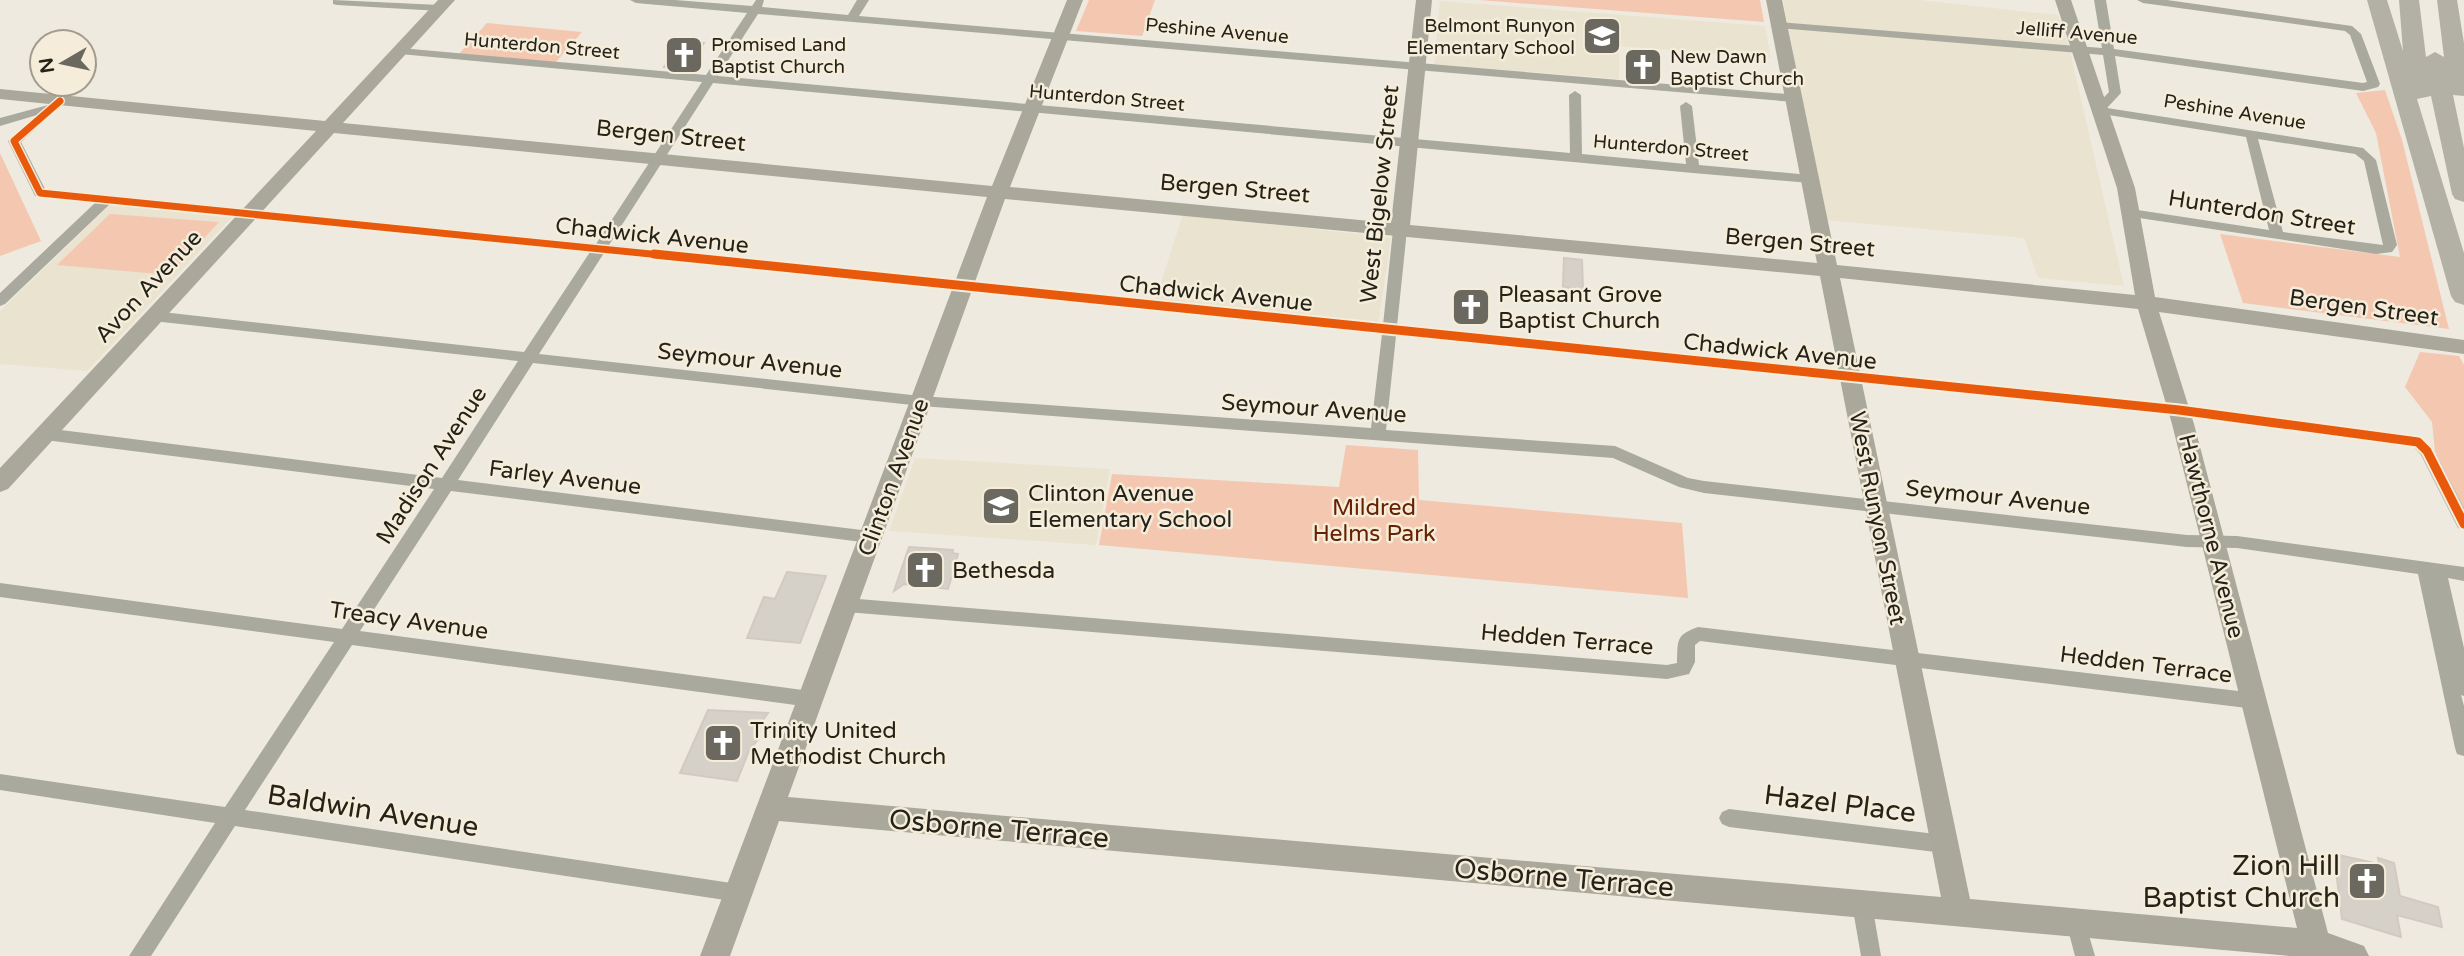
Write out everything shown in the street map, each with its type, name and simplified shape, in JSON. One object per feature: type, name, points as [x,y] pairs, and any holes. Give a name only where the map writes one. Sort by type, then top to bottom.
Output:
[{"type":"highway","points":[[2377,0],[2464,296]]},
{"type":"highway","points":[[2409,0],[2413,47],[2422,94],[2464,259]]},
{"type":"highway","points":[[2424,0],[2452,148],[2464,194]]},
{"type":"highway","points":[[2447,0],[2464,115]]},
{"type":"main road","name":"Clinton Avenue","points":[[715,956],[998,192],[1057,37],[1075,0]]},
{"type":"main road","name":"West Bigelow Street","points":[[1400,230],[1424,0]]},
{"type":"main road","name":"West Runyon Street","points":[[1774,0],[1958,912]]},
{"type":"main road","name":"Hawthorne Avenue","points":[[2063,0],[2126,188],[2146,302],[2179,410],[2318,950]]},
{"type":"main road","name":"Avon Avenue","points":[[0,483],[444,4]]},
{"type":"main road","name":"Bergen Street","points":[[0,94],[56,104],[328,127],[2146,302],[2456,346]]},
{"type":"street","name":"Peshine Avenue","points":[[636,0],[758,5],[852,18],[1057,37],[1794,97]]},
{"type":"street","points":[[852,18],[863,0]]},
{"type":"street","points":[[2100,0],[2115,93],[2100,109]]},
{"type":"street","name":"Jelliff Avenue","points":[[1778,24],[2108,52],[2363,87],[2372,86],[2373,81],[2355,34],[2350,29],[2143,0]]},
{"type":"street","points":[[337,2],[444,4]]},
{"type":"street","name":"Madison Avenue","points":[[139,956],[758,5]]},
{"type":"street","name":"Hunterdon Street","points":[[400,51],[1810,179]]},
{"type":"street","points":[[1575,95],[1576,158]]},
{"type":"street","points":[[0,122],[56,104]]},
{"type":"street","name":"Chadwick Avenue","points":[[56,104],[14,141],[40,193],[2179,410],[2418,442],[2427,451],[2464,524]]},
{"type":"street","points":[[1686,106],[1693,169]]},
{"type":"street","name":"Peshine Avenue","points":[[2100,109],[2351,148],[2363,153],[2370,160],[2390,244],[2387,249]]},
{"type":"street","points":[[2251,134],[2277,236]]},
{"type":"street","points":[[0,301],[107,199]]},
{"type":"street","name":"Hunterdon Street","points":[[2131,213],[2277,236],[2387,249]]},
{"type":"street","name":"West Bigelow Street","points":[[1378,436],[1400,230]]},
{"type":"street","name":"Seymour Avenue","points":[[153,316],[921,401],[1615,452],[1685,483],[1704,487],[2213,542],[2237,542],[2464,573]]},
{"type":"street","name":"Farley Avenue","points":[[45,434],[870,537]]},
{"type":"street","points":[[2431,569],[2464,688]]},
{"type":"street","points":[[2431,569],[2464,748]]},
{"type":"street","name":"Treacy Avenue","points":[[0,590],[810,699]]},
{"type":"street","name":"Hedden Terrace","points":[[846,605],[1667,672],[1683,669],[1686,662],[1686,641],[1698,634],[2255,701]]},
{"type":"street","name":"Baldwin Avenue","points":[[0,782],[738,893]]},
{"type":"street","name":"Osborne Terrace","points":[[772,808],[2076,922],[2354,956]]},
{"type":"street","name":"Hazel Place","points":[[1729,818],[1944,844]]},
{"type":"street","points":[[1862,904],[1871,956]]},
{"type":"street","points":[[2076,922],[2085,956]]},
{"type":"shaded area","points":[[1783,0],[1919,0],[2058,15],[2070,51],[2124,286],[2038,278],[2024,238],[1825,220]]},
{"type":"shaded area","name":"Belmont Runyon Elementary School","points":[[1440,1],[1765,26],[1771,58],[1619,46],[1619,79],[1434,64]]},
{"type":"shaded area","points":[[110,205],[231,218],[87,371],[0,364],[0,311]]},
{"type":"shaded area","points":[[1183,214],[1391,238],[1378,325],[1155,301]]},
{"type":"shaded area","name":"Clinton Avenue Elementary School","points":[[915,458],[1110,469],[1096,545],[889,531]]},
{"type":"green space","points":[[1089,0],[1155,0],[1142,36],[1076,31]]},
{"type":"green space","points":[[1479,0],[1760,0],[1764,22]]},
{"type":"green space","points":[[487,23],[582,32],[555,63],[458,55]]},
{"type":"green space","points":[[2385,90],[2402,140],[2449,329],[2243,303],[2220,234],[2400,257],[2376,133],[2356,93]]},
{"type":"green space","points":[[0,153],[41,241],[0,256]]},
{"type":"green space","points":[[110,214],[219,222],[170,275],[57,265]]},
{"type":"green space","points":[[2420,352],[2459,356],[2464,365],[2464,512],[2435,452],[2432,422],[2405,387]]},
{"type":"green space","name":"Mildred Helms Park","points":[[1346,445],[1418,450],[1419,500],[1682,523],[1688,598],[1099,545],[1112,474],[1339,487]]},
{"type":"building","name":"Promised Land Baptist Church","points":[[683,41],[704,43],[686,69],[664,67]]},
{"type":"building","name":"New Dawn Baptist Church","points":[[1635,53],[1649,54],[1652,73],[1636,72]]},
{"type":"building","points":[[1564,258],[1582,260],[1583,289],[1563,287]]},
{"type":"building","name":"Pleasant Grove Baptist Church","points":[[1464,289],[1480,291],[1478,325],[1461,323]]},
{"type":"building","name":"Bethesda","points":[[909,547],[953,550],[952,553],[958,554],[948,589],[904,584],[894,591]]},
{"type":"building","points":[[787,572],[826,576],[800,643],[747,638],[764,597],[775,599]]},
{"type":"building","name":"Trinity United Methodist Church","points":[[708,710],[768,713],[760,724],[759,739],[750,748],[737,781],[680,773]]},
{"type":"building","name":"Zion Hill Baptist Church","points":[[2334,854],[2379,864],[2378,858],[2394,863],[2400,896],[2438,907],[2442,927],[2397,915],[2401,937],[2342,919]]},
{"type":"cycle path","points":[[60,101],[14,141],[40,193],[2179,410],[2418,442],[2427,451],[2464,524]]},
{"type":"place","name":"Belmont Runyon Elementary School","points":[[1602,36]]},
{"type":"place","name":"Promised Land Baptist Church","points":[[684,55]]},
{"type":"place","name":"New Dawn Baptist Church","points":[[1643,67]]},
{"type":"place","name":"Pleasant Grove Baptist Church","points":[[1471,307]]},
{"type":"place","name":"Clinton Avenue Elementary School","points":[[1001,506]]},
{"type":"place","name":"Bethesda","points":[[925,570]]},
{"type":"place","name":"Trinity United Methodist Church","points":[[723,743]]},
{"type":"place","name":"Zion Hill Baptist Church","points":[[2367,881]]}]
